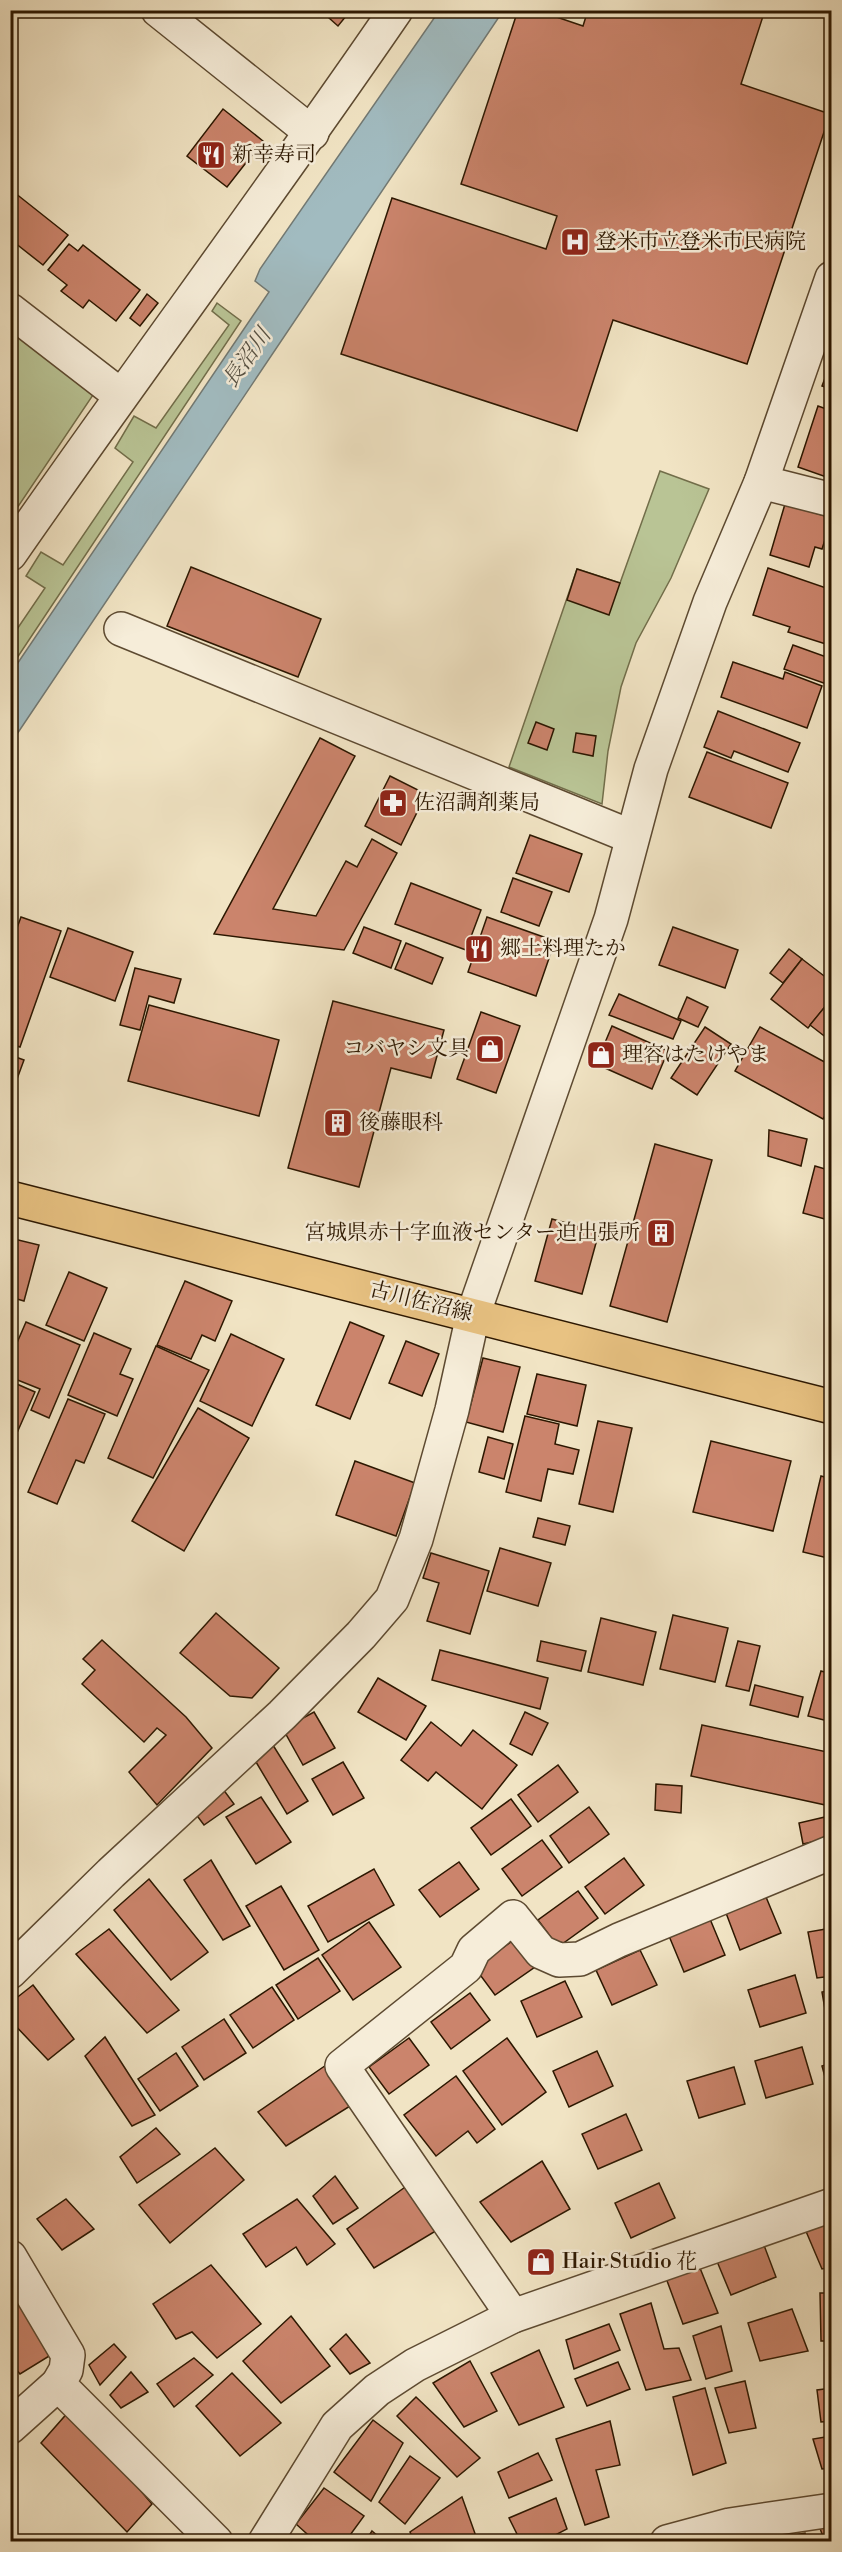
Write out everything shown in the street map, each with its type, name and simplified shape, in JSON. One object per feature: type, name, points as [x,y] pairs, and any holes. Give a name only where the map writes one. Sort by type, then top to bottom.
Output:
[{"type":"main road","name":"古川佐沼線","points":[[10,1198],[831,1407]]},
{"type":"street","points":[[158,10],[312,133]]},
{"type":"street","points":[[10,554],[120,395],[312,133],[396,10]]},
{"type":"street","points":[[10,1972],[111,1873],[282,1715],[361,1635],[392,1599],[416,1539],[452,1410],[473,1316],[611,920],[651,769],[710,602],[761,482],[831,278]]},
{"type":"street","points":[[10,310],[120,395]]},
{"type":"street","points":[[761,482],[831,500]]},
{"type":"street","points":[[121,629],[632,837]]},
{"type":"street","points":[[513,2316],[342,2066],[466,1967],[474,1950],[513,1917],[541,1952],[559,1960],[580,1959],[831,1852]]},
{"type":"street","points":[[265,2541],[337,2426],[356,2407],[415,2365],[513,2316],[831,2205]]},
{"type":"street","points":[[10,2257],[68,2355],[66,2370],[58,2384],[10,2427]]},
{"type":"street","points":[[58,2384],[216,2541]]},
{"type":"street","points":[[667,2541],[730,2525],[831,2510]]},
{"type":"green space","points":[[217,303],[241,321],[11,667],[11,638],[45,588],[26,576],[41,552],[63,565],[133,462],[115,448],[134,416],[156,428],[229,325],[212,311]]},
{"type":"green space","points":[[11,330],[93,395],[11,517]]},
{"type":"green space","points":[[660,471],[709,489],[671,578],[636,643],[621,687],[608,751],[602,804],[509,767],[577,569],[620,583]]},
{"type":"water","name":"長沼川","points":[[439,11],[503,11],[11,743],[11,673],[269,292],[255,281],[260,269]]},
{"type":"building","points":[[320,10],[351,10],[338,26]]},
{"type":"building","name":"登米市立登米市民病院","points":[[518,10],[536,10],[583,26],[588,10],[765,10],[741,84],[830,114],[747,364],[613,320],[577,431],[341,354],[392,198],[546,249],[557,216],[461,184]]},
{"type":"building","points":[[223,109],[263,141],[227,187],[187,156]]},
{"type":"building","points":[[10,189],[68,235],[43,265],[10,239]]},
{"type":"building","points":[[69,244],[78,251],[83,245],[140,290],[116,321],[89,300],[83,308],[61,291],[67,285],[48,270]]},
{"type":"building","points":[[147,294],[158,303],[140,326],[130,318]]},
{"type":"building","points":[[832,360],[832,389],[822,386]]},
{"type":"building","points":[[818,406],[832,411],[832,479],[798,467]]},
{"type":"building","points":[[785,504],[832,518],[822,549],[815,547],[809,567],[770,555]]},
{"type":"building","points":[[191,567],[321,619],[298,677],[167,626]]},
{"type":"building","points":[[768,568],[832,590],[832,646],[788,632],[790,627],[753,615]]},
{"type":"building","points":[[577,569],[620,583],[609,615],[567,600]]},
{"type":"building","points":[[793,645],[832,659],[832,686],[784,669]]},
{"type":"building","points":[[733,662],[783,679],[785,672],[822,686],[807,728],[721,697]]},
{"type":"building","points":[[718,711],[800,743],[788,772],[734,751],[731,758],[704,747]]},
{"type":"building","points":[[536,722],[554,729],[547,750],[528,743]]},
{"type":"building","points":[[576,733],[596,736],[593,756],[573,752]]},
{"type":"building","points":[[320,738],[355,756],[273,909],[316,916],[346,861],[357,867],[372,839],[397,853],[344,950],[214,934]]},
{"type":"building","points":[[707,752],[788,783],[771,828],[689,797]]},
{"type":"building","points":[[390,776],[426,794],[401,845],[365,826]]},
{"type":"building","points":[[530,835],[582,854],[569,892],[516,873]]},
{"type":"building","points":[[513,878],[552,892],[539,926],[501,912]]},
{"type":"building","points":[[411,883],[481,910],[466,950],[395,924]]},
{"type":"building","points":[[21,917],[61,931],[20,1047],[10,1044],[10,947]]},
{"type":"building","points":[[487,917],[555,941],[536,996],[468,972]]},
{"type":"building","points":[[364,927],[401,941],[391,968],[353,953]]},
{"type":"building","points":[[673,927],[738,950],[725,988],[659,965]]},
{"type":"building","points":[[68,928],[133,952],[115,1001],[50,977]]},
{"type":"building","points":[[406,943],[443,958],[432,984],[395,969]]},
{"type":"building","points":[[789,949],[802,959],[783,983],[770,973]]},
{"type":"building","points":[[802,959],[832,982],[832,998],[808,1028],[771,999]]},
{"type":"building","points":[[135,968],[181,979],[174,1003],[149,996],[140,1030],[120,1025]]},
{"type":"building","points":[[619,994],[681,1021],[673,1039],[609,1015]]},
{"type":"building","points":[[687,997],[708,1007],[698,1027],[678,1018]]},
{"type":"building","points":[[832,998],[832,1042],[810,1025]]},
{"type":"building","name":"後藤眼科","points":[[333,1001],[444,1030],[431,1078],[391,1068],[359,1187],[288,1168]]},
{"type":"building","points":[[149,1005],[279,1040],[259,1116],[128,1081]]},
{"type":"building","points":[[481,1012],[520,1026],[496,1093],[457,1079]]},
{"type":"building","points":[[612,1026],[668,1051],[652,1089],[596,1064]]},
{"type":"building","points":[[705,1027],[731,1044],[697,1095],[671,1078]]},
{"type":"building","points":[[760,1027],[832,1066],[832,1103],[823,1119],[735,1071]]},
{"type":"building","points":[[10,1055],[24,1060],[10,1098]]},
{"type":"building","points":[[769,1130],[807,1139],[801,1166],[768,1156]]},
{"type":"building","name":"宮城県赤十字血液センター迫出張所","points":[[655,1144],[712,1160],[667,1322],[610,1306]]},
{"type":"building","points":[[815,1166],[832,1171],[832,1221],[803,1213]]},
{"type":"building","points":[[552,1219],[599,1232],[582,1294],[535,1281]]},
{"type":"building","points":[[10,1238],[39,1245],[24,1301],[10,1297]]},
{"type":"building","points":[[69,1272],[107,1288],[84,1341],[46,1325]]},
{"type":"building","points":[[185,1281],[232,1301],[215,1341],[202,1335],[191,1359],[157,1345]]},
{"type":"building","points":[[26,1322],[80,1345],[49,1418],[31,1410],[40,1389],[10,1377],[10,1359]]},
{"type":"building","points":[[350,1322],[384,1336],[350,1419],[316,1405]]},
{"type":"building","points":[[94,1333],[131,1349],[120,1374],[133,1379],[117,1416],[68,1395]]},
{"type":"building","points":[[231,1334],[284,1359],[252,1426],[200,1401]]},
{"type":"building","points":[[406,1341],[439,1354],[422,1396],[389,1383]]},
{"type":"building","points":[[156,1346],[209,1370],[153,1478],[108,1458]]},
{"type":"building","points":[[483,1358],[520,1367],[503,1432],[466,1422]]},
{"type":"building","points":[[537,1374],[586,1385],[577,1426],[527,1414]]},
{"type":"building","points":[[10,1381],[35,1392],[16,1435],[10,1433]]},
{"type":"building","points":[[68,1399],[105,1414],[84,1463],[76,1460],[57,1504],[28,1492]]},
{"type":"building","points":[[198,1408],[249,1438],[184,1551],[132,1521]]},
{"type":"building","points":[[525,1416],[559,1424],[555,1444],[579,1450],[573,1474],[548,1469],[541,1501],[506,1492]]},
{"type":"building","points":[[598,1421],[632,1428],[613,1512],[579,1504]]},
{"type":"building","points":[[10,1435],[16,1438],[10,1450]]},
{"type":"building","points":[[488,1437],[513,1444],[504,1479],[479,1472]]},
{"type":"building","points":[[711,1441],[791,1461],[773,1531],[693,1512]]},
{"type":"building","points":[[355,1461],[415,1483],[396,1536],[336,1515]]},
{"type":"building","points":[[821,1476],[832,1479],[832,1559],[803,1552]]},
{"type":"building","points":[[538,1518],[570,1526],[565,1545],[533,1537]]},
{"type":"building","points":[[500,1548],[551,1563],[538,1606],[487,1591]]},
{"type":"building","points":[[431,1553],[489,1571],[470,1634],[427,1621],[439,1583],[423,1578]]},
{"type":"building","points":[[216,1613],[279,1668],[252,1698],[230,1696],[180,1653]]},
{"type":"building","points":[[673,1615],[728,1628],[715,1682],[660,1669]]},
{"type":"building","points":[[601,1618],[656,1632],[643,1685],[588,1672]]},
{"type":"building","points":[[102,1640],[186,1717],[212,1748],[157,1805],[129,1772],[166,1735],[157,1728],[144,1742],[82,1684],[95,1670],[83,1659]]},
{"type":"building","points":[[541,1641],[586,1651],[581,1671],[537,1661]]},
{"type":"building","points":[[738,1641],[760,1646],[749,1691],[726,1686]]},
{"type":"building","points":[[440,1650],[548,1678],[540,1709],[432,1680]]},
{"type":"building","points":[[821,1671],[832,1674],[832,1722],[808,1716]]},
{"type":"building","points":[[378,1678],[426,1706],[406,1740],[358,1712]]},
{"type":"building","points":[[755,1685],[803,1697],[798,1717],[750,1705]]},
{"type":"building","points":[[314,1712],[335,1748],[303,1765],[283,1729]]},
{"type":"building","points":[[525,1712],[548,1723],[532,1755],[510,1744]]},
{"type":"building","points":[[431,1722],[461,1746],[473,1730],[517,1765],[482,1809],[436,1772],[428,1781],[401,1760]]},
{"type":"building","points":[[702,1725],[832,1753],[830,1806],[691,1776]]},
{"type":"building","points":[[271,1742],[308,1801],[287,1814],[256,1762]]},
{"type":"building","points":[[343,1762],[364,1798],[333,1815],[312,1779]]},
{"type":"building","points":[[558,1765],[578,1792],[538,1822],[518,1795]]},
{"type":"building","points":[[656,1784],[682,1786],[681,1813],[655,1810]]},
{"type":"building","points":[[220,1785],[234,1804],[204,1825],[192,1809]]},
{"type":"building","points":[[261,1797],[291,1842],[256,1864],[226,1817]]},
{"type":"building","points":[[511,1799],[531,1826],[491,1855],[471,1828]]},
{"type":"building","points":[[589,1807],[609,1834],[569,1863],[550,1836]]},
{"type":"building","points":[[825,1817],[830,1838],[803,1844],[799,1823]]},
{"type":"building","points":[[542,1840],[562,1867],[522,1896],[502,1869]]},
{"type":"building","points":[[624,1858],[644,1885],[605,1914],[585,1887]]},
{"type":"building","points":[[211,1860],[250,1926],[223,1940],[184,1880]]},
{"type":"building","points":[[459,1862],[479,1889],[440,1917],[419,1890]]},
{"type":"building","points":[[374,1869],[394,1905],[328,1942],[308,1906]]},
{"type":"building","points":[[149,1879],[208,1952],[171,1980],[114,1910]]},
{"type":"building","points":[[281,1886],[319,1950],[284,1970],[246,1906]]},
{"type":"building","points":[[578,1891],[598,1918],[558,1947],[538,1920]]},
{"type":"building","points":[[766,1897],[781,1933],[740,1950],[726,1913]]},
{"type":"building","points":[[710,1919],[725,1955],[684,1972],[669,1936]]},
{"type":"building","points":[[369,1922],[401,1967],[353,2000],[322,1955]]},
{"type":"building","points":[[832,1928],[832,1976],[817,1978],[808,1932]]},
{"type":"building","points":[[109,1929],[179,2010],[147,2033],[76,1954]]},
{"type":"building","points":[[515,1939],[535,1967],[495,1995],[475,1968]]},
{"type":"building","points":[[640,1950],[657,1985],[612,2005],[596,1970]]},
{"type":"building","points":[[318,1958],[340,1991],[298,2019],[276,1985]]},
{"type":"building","points":[[795,1975],[806,2013],[760,2027],[748,1990]]},
{"type":"building","points":[[565,1981],[582,2017],[537,2037],[521,2001]]},
{"type":"building","points":[[33,1985],[74,2039],[48,2060],[10,2020],[10,2003]]},
{"type":"building","points":[[272,1987],[294,2020],[253,2048],[230,2015]]},
{"type":"building","points":[[832,1990],[832,2038],[830,2038],[822,1992]]},
{"type":"building","points":[[470,1993],[490,2020],[451,2049],[431,2022]]},
{"type":"building","points":[[224,2019],[246,2053],[204,2080],[182,2047]]},
{"type":"building","points":[[105,2037],[155,2115],[132,2126],[85,2056]]},
{"type":"building","points":[[409,2038],[429,2065],[389,2094],[369,2067]]},
{"type":"building","points":[[507,2038],[546,2092],[502,2125],[463,2071]]},
{"type":"building","points":[[802,2047],[813,2084],[766,2098],[755,2061]]},
{"type":"building","points":[[597,2051],[613,2086],[569,2107],[553,2071]]},
{"type":"building","points":[[176,2053],[198,2086],[160,2111],[138,2079]]},
{"type":"building","points":[[332,2061],[355,2103],[286,2146],[258,2112]]},
{"type":"building","points":[[832,2063],[832,2103],[822,2066]]},
{"type":"building","points":[[734,2067],[745,2104],[699,2118],[687,2081]]},
{"type":"building","points":[[456,2076],[495,2129],[477,2143],[468,2131],[436,2156],[404,2115]]},
{"type":"building","points":[[626,2114],[642,2150],[598,2169],[582,2134]]},
{"type":"building","points":[[156,2128],[180,2154],[137,2183],[120,2157]]},
{"type":"building","points":[[215,2148],[244,2180],[170,2243],[139,2205]]},
{"type":"building","points":[[542,2161],[570,2209],[511,2242],[480,2202]]},
{"type":"building","points":[[335,2176],[358,2208],[333,2224],[313,2196]]},
{"type":"building","points":[[659,2183],[675,2218],[631,2238],[615,2203]]},
{"type":"building","points":[[408,2185],[439,2229],[374,2268],[347,2229]]},
{"type":"building","points":[[66,2199],[94,2229],[62,2250],[37,2219]]},
{"type":"building","points":[[297,2199],[335,2244],[307,2265],[296,2247],[266,2267],[243,2234]]},
{"type":"building","points":[[832,2218],[832,2267],[822,2269],[805,2229]]},
{"type":"building","points":[[762,2240],[776,2277],[731,2295],[716,2259]]},
{"type":"building","points":[[211,2265],[261,2324],[217,2358],[192,2332],[176,2339],[153,2304]]},
{"type":"building","points":[[700,2268],[718,2313],[683,2324],[666,2278]]},
{"type":"building","points":[[10,2279],[59,2350],[20,2374],[10,2362]]},
{"type":"building","points":[[820,2293],[832,2293],[832,2341],[821,2341]]},
{"type":"building","points":[[651,2303],[664,2349],[679,2348],[691,2380],[646,2390],[620,2314]]},
{"type":"building","points":[[792,2309],[808,2351],[760,2361],[748,2323]]},
{"type":"building","points":[[291,2316],[330,2366],[281,2403],[243,2361]]},
{"type":"building","points":[[609,2324],[620,2350],[574,2369],[566,2340]]},
{"type":"building","points":[[721,2326],[732,2371],[706,2379],[693,2336]]},
{"type":"building","points":[[346,2334],[370,2363],[350,2374],[330,2349]]},
{"type":"building","points":[[114,2344],[126,2357],[100,2385],[89,2365]]},
{"type":"building","points":[[539,2350],[564,2407],[519,2425],[491,2373]]},
{"type":"building","points":[[194,2358],[213,2375],[174,2407],[157,2384]]},
{"type":"building","points":[[470,2361],[497,2411],[464,2427],[433,2383]]},
{"type":"building","points":[[618,2362],[630,2389],[587,2406],[575,2379]]},
{"type":"building","points":[[131,2372],[148,2392],[121,2408],[110,2395]]},
{"type":"building","points":[[232,2373],[281,2423],[240,2456],[196,2406]]},
{"type":"building","points":[[745,2381],[756,2428],[729,2433],[715,2388]]},
{"type":"building","points":[[705,2388],[726,2463],[693,2475],[673,2397]]},
{"type":"building","points":[[832,2388],[832,2421],[821,2422],[817,2390]]},
{"type":"building","points":[[416,2397],[480,2458],[457,2477],[397,2416]]},
{"type":"building","points":[[71,2409],[152,2504],[127,2532],[41,2443]]},
{"type":"building","points":[[373,2420],[403,2443],[371,2501],[334,2472]]},
{"type":"building","points":[[610,2421],[620,2465],[596,2470],[609,2517],[585,2525],[556,2439]]},
{"type":"building","points":[[832,2436],[832,2468],[822,2469],[813,2439]]},
{"type":"building","points":[[538,2453],[552,2480],[509,2498],[498,2472]]},
{"type":"building","points":[[410,2456],[440,2478],[405,2524],[379,2502]]},
{"type":"building","points":[[324,2488],[364,2516],[345,2542],[316,2542],[296,2524]]},
{"type":"building","points":[[462,2497],[478,2542],[415,2542],[410,2532]]},
{"type":"building","points":[[556,2498],[567,2529],[542,2542],[521,2542],[509,2518]]},
{"type":"building","points":[[832,2520],[832,2542],[825,2542],[818,2523]]},
{"type":"building","points":[[372,2531],[385,2542],[365,2542]]},
{"type":"building","points":[[805,2533],[807,2542],[757,2542]]},
{"type":"place","name":"新幸寿司","points":[[211,155]]},
{"type":"place","name":"登米市立登米市民病院","points":[[575,242]]},
{"type":"place","name":"佐沼調剤薬局","points":[[393,803]]},
{"type":"place","name":"郷土料理たか","points":[[479,949]]},
{"type":"place","name":"コバヤシ文具","points":[[490,1049]]},
{"type":"place","name":"理容はたけやま","points":[[601,1055]]},
{"type":"place","name":"後藤眼科","points":[[338,1123]]},
{"type":"place","name":"宮城県赤十字血液センター迫出張所","points":[[661,1233]]},
{"type":"place","name":"Hair Studio 花","points":[[541,2262]]}]
